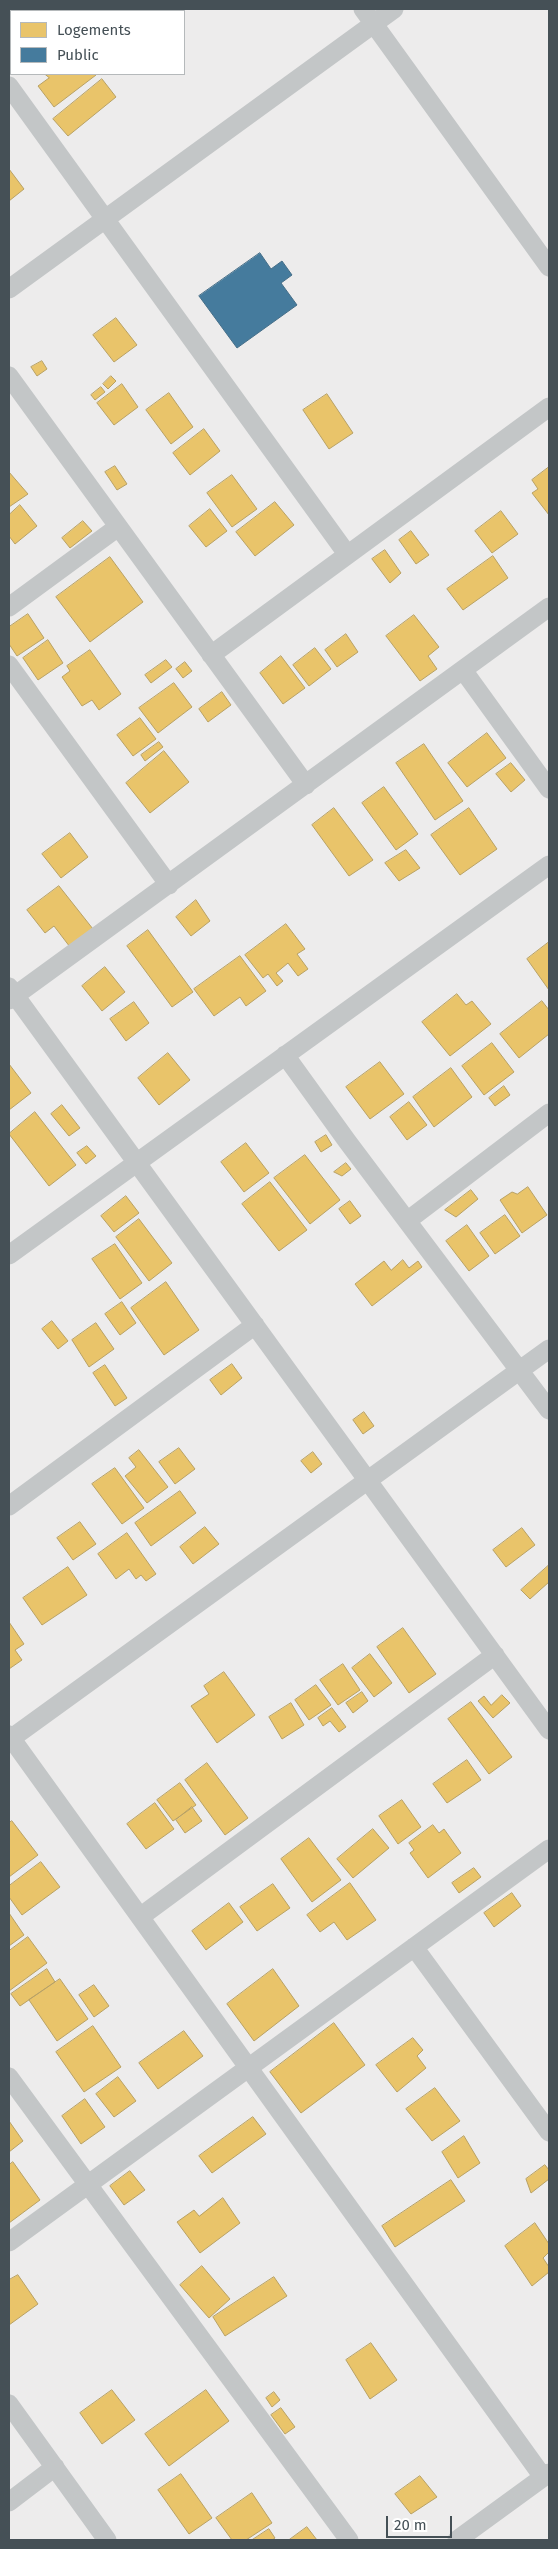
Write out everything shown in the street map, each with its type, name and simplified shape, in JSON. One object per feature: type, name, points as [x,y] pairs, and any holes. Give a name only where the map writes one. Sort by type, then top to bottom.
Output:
[{"type":"street","points":[[9,289],[105,219],[368,16],[394,9]]},
{"type":"street","points":[[368,16],[549,267]]},
{"type":"street","points":[[9,86],[347,554]]},
{"type":"street","points":[[9,376],[306,785]]},
{"type":"street","points":[[211,654],[549,407]]},
{"type":"street","points":[[9,607],[118,527]]},
{"type":"street","points":[[549,607],[169,885],[11,994],[137,1163],[549,1730]]},
{"type":"street","points":[[9,665],[169,885]]},
{"type":"street","points":[[463,670],[549,789]]},
{"type":"street","points":[[9,1255],[549,865]]},
{"type":"street","points":[[285,1055],[549,1410]]},
{"type":"street","points":[[407,1221],[549,1113]]},
{"type":"street","points":[[9,1506],[255,1325]]},
{"type":"street","points":[[457,2540],[546,2475],[9,1738],[549,1348]]},
{"type":"street","points":[[140,1917],[495,1655]]},
{"type":"street","points":[[9,2242],[549,1849]]},
{"type":"street","points":[[414,1947],[549,2132]]},
{"type":"street","points":[[9,2077],[349,2540]]},
{"type":"street","points":[[9,2404],[108,2540]]},
{"type":"street","points":[[9,2502],[54,2467]]},
{"type":"building: Logements","points":[[46,75],[96,75],[54,107],[38,86],[49,78]]},
{"type":"building: Logements","points":[[102,79],[116,97],[68,136],[53,119]]},
{"type":"building: Logements","points":[[9,169],[24,189],[9,201]]},
{"type":"building: Logements","points":[[116,318],[137,345],[114,362],[93,335]]},
{"type":"building: Logements","points":[[42,361],[47,369],[37,376],[31,367]]},
{"type":"building: Logements","points":[[111,376],[116,381],[108,389],[103,384]]},
{"type":"building: Logements","points":[[122,384],[138,407],[114,425],[97,403]]},
{"type":"building: Logements","points":[[101,387],[105,392],[95,400],[91,395]]},
{"type":"building: Logements","points":[[169,393],[193,427],[171,444],[146,410]]},
{"type":"building: Logements","points":[[327,394],[353,433],[329,449],[303,410]]},
{"type":"building: Logements","points":[[204,429],[220,451],[190,475],[173,453]]},
{"type":"building: Logements","points":[[115,466],[127,484],[117,490],[105,472]]},
{"type":"building: Logements","points":[[549,467],[549,515],[532,493],[538,489],[532,480]]},
{"type":"building: Logements","points":[[9,472],[28,494],[9,507]]},
{"type":"building: Logements","points":[[232,475],[257,509],[232,527],[207,493]]},
{"type":"building: Logements","points":[[275,502],[294,525],[255,556],[236,532]]},
{"type":"building: Logements","points":[[20,505],[37,526],[15,544],[9,536],[9,515]]},
{"type":"building: Logements","points":[[210,509],[227,531],[206,547],[189,526]]},
{"type":"building: Logements","points":[[501,511],[518,534],[492,553],[475,531]]},
{"type":"building: Logements","points":[[83,521],[92,531],[70,548],[62,538]]},
{"type":"building: Logements","points":[[411,531],[429,555],[416,564],[399,540]]},
{"type":"building: Logements","points":[[385,550],[401,573],[390,583],[372,559]]},
{"type":"building: Logements","points":[[493,556],[508,578],[463,610],[447,589]]},
{"type":"building: Logements","points":[[110,557],[143,602],[90,642],[56,597]]},
{"type":"building: Logements","points":[[28,614],[44,638],[17,656],[9,644],[9,627]]},
{"type":"building: Logements","points":[[414,615],[439,647],[428,656],[437,669],[420,681],[386,636]]},
{"type":"building: Logements","points":[[346,634],[358,652],[337,667],[325,650]]},
{"type":"building: Logements","points":[[48,640],[63,663],[38,680],[23,658]]},
{"type":"building: Logements","points":[[315,648],[331,669],[309,686],[293,665]]},
{"type":"building: Logements","points":[[90,650],[121,694],[99,710],[92,700],[82,706],[62,677],[70,671],[67,666]]},
{"type":"building: Logements","points":[[281,656],[305,688],[283,704],[260,673]]},
{"type":"building: Logements","points":[[166,660],[172,667],[151,683],[145,675]]},
{"type":"building: Logements","points":[[185,662],[192,671],[183,678],[176,669]]},
{"type":"building: Logements","points":[[174,683],[192,707],[158,733],[139,708]]},
{"type":"building: Logements","points":[[222,692],[231,705],[208,722],[199,709]]},
{"type":"building: Logements","points":[[140,718],[156,739],[133,756],[117,735]]},
{"type":"building: Logements","points":[[487,733],[506,758],[467,787],[448,763]]},
{"type":"building: Logements","points":[[159,742],[163,747],[145,761],[141,755]]},
{"type":"building: Logements","points":[[424,744],[463,801],[435,820],[396,763]]},
{"type":"building: Logements","points":[[164,751],[189,782],[150,813],[126,783]]},
{"type":"building: Logements","points":[[511,763],[525,780],[511,792],[496,774]]},
{"type":"building: Logements","points":[[384,787],[418,834],[396,850],[362,803]]},
{"type":"building: Logements","points":[[334,808],[373,860],[349,876],[312,825]]},
{"type":"building: Logements","points":[[469,808],[497,849],[460,875],[431,835]]},
{"type":"building: Logements","points":[[70,833],[88,857],[61,878],[42,854]]},
{"type":"building: Logements","points":[[406,850],[420,868],[399,881],[385,863]]},
{"type":"building: Logements","points":[[59,886],[93,929],[70,947],[54,926],[45,933],[27,910]]},
{"type":"building: Logements","points":[[196,900],[210,921],[191,936],[176,917]]},
{"type":"building: Logements","points":[[286,924],[305,949],[297,954],[308,969],[298,976],[288,963],[276,973],[283,981],[277,986],[268,974],[263,978],[245,955]]},
{"type":"building: Logements","points":[[148,930],[193,992],[172,1007],[127,946]]},
{"type":"building: Logements","points":[[549,942],[549,990],[527,959]]},
{"type":"building: Logements","points":[[240,956],[266,991],[246,1006],[240,997],[214,1016],[194,989]]},
{"type":"building: Logements","points":[[105,967],[125,992],[102,1011],[82,986]]},
{"type":"building: Logements","points":[[457,994],[466,1005],[472,1001],[491,1024],[450,1056],[422,1022]]},
{"type":"building: Logements","points":[[542,1001],[549,1010],[549,1034],[519,1058],[500,1034]]},
{"type":"building: Logements","points":[[134,1002],[149,1023],[126,1041],[110,1019]]},
{"type":"building: Logements","points":[[492,1043],[514,1072],[484,1095],[462,1066]]},
{"type":"building: Logements","points":[[168,1053],[190,1080],[159,1105],[138,1078]]},
{"type":"building: Logements","points":[[380,1062],[404,1094],[370,1119],[346,1087]]},
{"type":"building: Logements","points":[[9,1064],[31,1093],[9,1110]]},
{"type":"building: Logements","points":[[451,1068],[472,1097],[434,1127],[413,1097]]},
{"type":"building: Logements","points":[[504,1086],[510,1095],[495,1106],[489,1098]]},
{"type":"building: Logements","points":[[409,1102],[427,1125],[407,1140],[390,1117]]},
{"type":"building: Logements","points":[[62,1105],[80,1128],[69,1136],[51,1114]]},
{"type":"building: Logements","points":[[35,1112],[76,1165],[49,1186],[9,1134]]},
{"type":"building: Logements","points":[[326,1135],[332,1145],[321,1152],[315,1142]]},
{"type":"building: Logements","points":[[246,1143],[269,1173],[244,1192],[221,1162]]},
{"type":"building: Logements","points":[[87,1146],[96,1156],[86,1164],[77,1153]]},
{"type":"building: Logements","points":[[305,1155],[340,1200],[310,1224],[274,1178]]},
{"type":"building: Logements","points":[[346,1163],[351,1169],[342,1176],[334,1172]]},
{"type":"building: Logements","points":[[270,1182],[307,1230],[279,1251],[242,1204]]},
{"type":"building: Logements","points":[[528,1187],[547,1215],[522,1233],[500,1200],[512,1192],[517,1194]]},
{"type":"building: Logements","points":[[471,1190],[478,1199],[456,1217],[445,1210]]},
{"type":"building: Logements","points":[[126,1196],[139,1213],[114,1232],[101,1216]]},
{"type":"building: Logements","points":[[350,1201],[361,1216],[350,1224],[339,1209]]},
{"type":"building: Logements","points":[[505,1215],[520,1236],[495,1254],[480,1233]]},
{"type":"building: Logements","points":[[139,1219],[172,1263],[149,1281],[116,1237]]},
{"type":"building: Logements","points":[[467,1225],[489,1256],[469,1271],[446,1241]]},
{"type":"building: Logements","points":[[115,1244],[142,1283],[120,1299],[92,1259]]},
{"type":"building: Logements","points":[[403,1260],[409,1268],[418,1261],[422,1267],[372,1306],[355,1284],[384,1261],[391,1270]]},
{"type":"building: Logements","points":[[166,1282],[199,1330],[164,1355],[131,1308]]},
{"type":"building: Logements","points":[[122,1302],[136,1323],[120,1335],[105,1314]]},
{"type":"building: Logements","points":[[52,1321],[68,1341],[58,1349],[42,1329]]},
{"type":"building: Logements","points":[[96,1323],[114,1349],[89,1367],[72,1340]]},
{"type":"building: Logements","points":[[232,1364],[242,1378],[221,1395],[210,1380]]},
{"type":"building: Logements","points":[[105,1365],[127,1398],[115,1406],[93,1373]]},
{"type":"building: Logements","points":[[364,1412],[374,1426],[363,1434],[353,1420]]},
{"type":"building: Logements","points":[[179,1448],[195,1469],[175,1484],[159,1462]]},
{"type":"building: Logements","points":[[139,1450],[168,1487],[147,1503],[125,1476],[136,1467],[129,1458]]},
{"type":"building: Logements","points":[[313,1452],[322,1464],[311,1473],[301,1461]]},
{"type":"building: Logements","points":[[115,1468],[144,1508],[122,1524],[92,1484]]},
{"type":"building: Logements","points":[[180,1491],[196,1513],[151,1546],[135,1523]]},
{"type":"building: Logements","points":[[80,1522],[96,1544],[73,1560],[57,1538]]},
{"type":"building: Logements","points":[[205,1527],[219,1544],[193,1564],[180,1547]]},
{"type":"building: Logements","points":[[522,1528],[535,1545],[506,1567],[493,1550]]},
{"type":"building: Logements","points":[[127,1533],[156,1574],[146,1581],[141,1575],[136,1579],[129,1569],[116,1579],[98,1554]]},
{"type":"building: Logements","points":[[549,1565],[549,1582],[530,1599],[521,1590]]},
{"type":"building: Logements","points":[[68,1567],[87,1595],[42,1625],[23,1598]]},
{"type":"building: Logements","points":[[9,1622],[24,1644],[15,1650],[22,1660],[9,1669]]},
{"type":"building: Logements","points":[[403,1628],[436,1674],[409,1693],[377,1647]]},
{"type":"building: Logements","points":[[370,1654],[392,1683],[374,1697],[352,1668]]},
{"type":"building: Logements","points":[[343,1664],[360,1690],[338,1705],[320,1680]]},
{"type":"building: Logements","points":[[224,1672],[255,1715],[217,1743],[191,1706],[209,1694],[204,1686]]},
{"type":"building: Logements","points":[[316,1685],[331,1705],[309,1720],[295,1700]]},
{"type":"building: Logements","points":[[362,1692],[368,1701],[353,1713],[346,1703]]},
{"type":"building: Logements","points":[[502,1695],[510,1703],[493,1718],[478,1701],[484,1696],[491,1705]]},
{"type":"building: Logements","points":[[471,1702],[512,1757],[489,1774],[448,1719]]},
{"type":"building: Logements","points":[[291,1703],[304,1725],[282,1739],[269,1717]]},
{"type":"building: Logements","points":[[332,1708],[346,1727],[339,1732],[330,1721],[323,1726],[318,1718]]},
{"type":"building: Logements","points":[[467,1760],[481,1780],[447,1803],[433,1784]]},
{"type":"building: Logements","points":[[207,1763],[248,1818],[225,1835],[185,1780]]},
{"type":"building: Logements","points":[[180,1783],[196,1805],[173,1821],[157,1800]]},
{"type":"building: Logements","points":[[402,1800],[421,1827],[398,1844],[379,1816]]},
{"type":"building: Logements","points":[[155,1803],[174,1829],[146,1849],[127,1824]]},
{"type":"building: Logements","points":[[192,1807],[202,1821],[185,1833],[176,1820]]},
{"type":"building: Logements","points":[[12,1821],[38,1855],[9,1877],[9,1823]]},
{"type":"building: Logements","points":[[433,1825],[439,1833],[444,1829],[461,1853],[428,1878],[410,1853],[414,1850],[409,1843]]},
{"type":"building: Logements","points":[[373,1829],[389,1848],[353,1878],[337,1859]]},
{"type":"building: Logements","points":[[309,1838],[341,1880],[312,1902],[281,1859]]},
{"type":"building: Logements","points":[[41,1862],[60,1887],[22,1915],[9,1897],[9,1886]]},
{"type":"building: Logements","points":[[474,1868],[481,1877],[459,1893],[452,1883]]},
{"type":"building: Logements","points":[[350,1883],[376,1920],[347,1940],[334,1922],[320,1932],[307,1915]]},
{"type":"building: Logements","points":[[273,1884],[290,1908],[257,1931],[240,1907]]},
{"type":"building: Logements","points":[[512,1893],[521,1906],[494,1927],[484,1913]]},
{"type":"building: Logements","points":[[229,1903],[243,1922],[206,1950],[192,1931]]},
{"type":"building: Logements","points":[[9,1913],[24,1935],[9,1946]]},
{"type":"building: Logements","points":[[28,1937],[47,1963],[9,1991],[9,1951]]},
{"type":"building: Logements","points":[[47,1969],[55,1982],[20,2006],[11,1994]]},
{"type":"building: Logements","points":[[273,1969],[299,2006],[254,2041],[227,2004]]},
{"type":"building: Logements","points":[[60,1979],[88,2019],[57,2041],[29,2000]]},
{"type":"building: Logements","points":[[94,1985],[109,2006],[94,2017],[79,1995]]},
{"type":"building: Logements","points":[[334,2023],[365,2065],[301,2113],[270,2072]]},
{"type":"building: Logements","points":[[93,2026],[121,2067],[84,2092],[56,2052]]},
{"type":"building: Logements","points":[[184,2031],[203,2056],[158,2089],[139,2063]]},
{"type":"building: Logements","points":[[413,2038],[423,2050],[417,2056],[426,2068],[397,2092],[376,2065]]},
{"type":"building: Logements","points":[[118,2077],[136,2101],[114,2117],[96,2094]]},
{"type":"building: Logements","points":[[435,2088],[460,2121],[432,2141],[406,2109]]},
{"type":"building: Logements","points":[[85,2099],[105,2127],[81,2144],[62,2116]]},
{"type":"building: Logements","points":[[253,2117],[266,2134],[212,2173],[199,2156]]},
{"type":"building: Logements","points":[[9,2121],[23,2141],[9,2152]]},
{"type":"building: Logements","points":[[464,2136],[480,2163],[458,2178],[442,2152]]},
{"type":"building: Logements","points":[[13,2162],[40,2200],[9,2223],[9,2165]]},
{"type":"building: Logements","points":[[545,2165],[549,2170],[549,2179],[531,2193],[526,2179]]},
{"type":"building: Logements","points":[[130,2171],[145,2190],[124,2205],[110,2186]]},
{"type":"building: Logements","points":[[451,2180],[465,2201],[395,2247],[382,2226]]},
{"type":"building: Logements","points":[[223,2198],[240,2223],[200,2253],[177,2222],[194,2210],[199,2216]]},
{"type":"building: Logements","points":[[535,2223],[549,2244],[549,2252],[543,2258],[549,2267],[549,2272],[532,2286],[505,2246]]},
{"type":"building: Logements","points":[[202,2266],[230,2299],[209,2318],[180,2285]]},
{"type":"building: Logements","points":[[18,2275],[38,2304],[9,2325],[9,2280]]},
{"type":"building: Logements","points":[[274,2277],[287,2296],[225,2336],[213,2317]]},
{"type":"building: Logements","points":[[371,2343],[397,2380],[370,2399],[346,2360]]},
{"type":"building: Logements","points":[[112,2390],[135,2420],[102,2444],[80,2413]]},
{"type":"building: Logements","points":[[206,2390],[229,2421],[169,2466],[145,2434]]},
{"type":"building: Logements","points":[[274,2392],[280,2400],[272,2407],[266,2398]]},
{"type":"building: Logements","points":[[281,2408],[295,2427],[285,2434],[271,2415]]},
{"type":"building: Logements","points":[[181,2474],[212,2518],[189,2534],[158,2490]]},
{"type":"building: Logements","points":[[420,2476],[437,2497],[411,2514],[395,2494]]},
{"type":"building: Logements","points":[[252,2493],[272,2523],[246,2540],[232,2540],[216,2518]]},
{"type":"building: Logements","points":[[307,2527],[317,2540],[289,2540]]},
{"type":"building: Logements","points":[[269,2529],[275,2538],[272,2540],[252,2540]]},
{"type":"building: Public","points":[[260,253],[271,269],[282,261],[292,275],[281,283],[297,305],[237,348],[199,296]]}]
